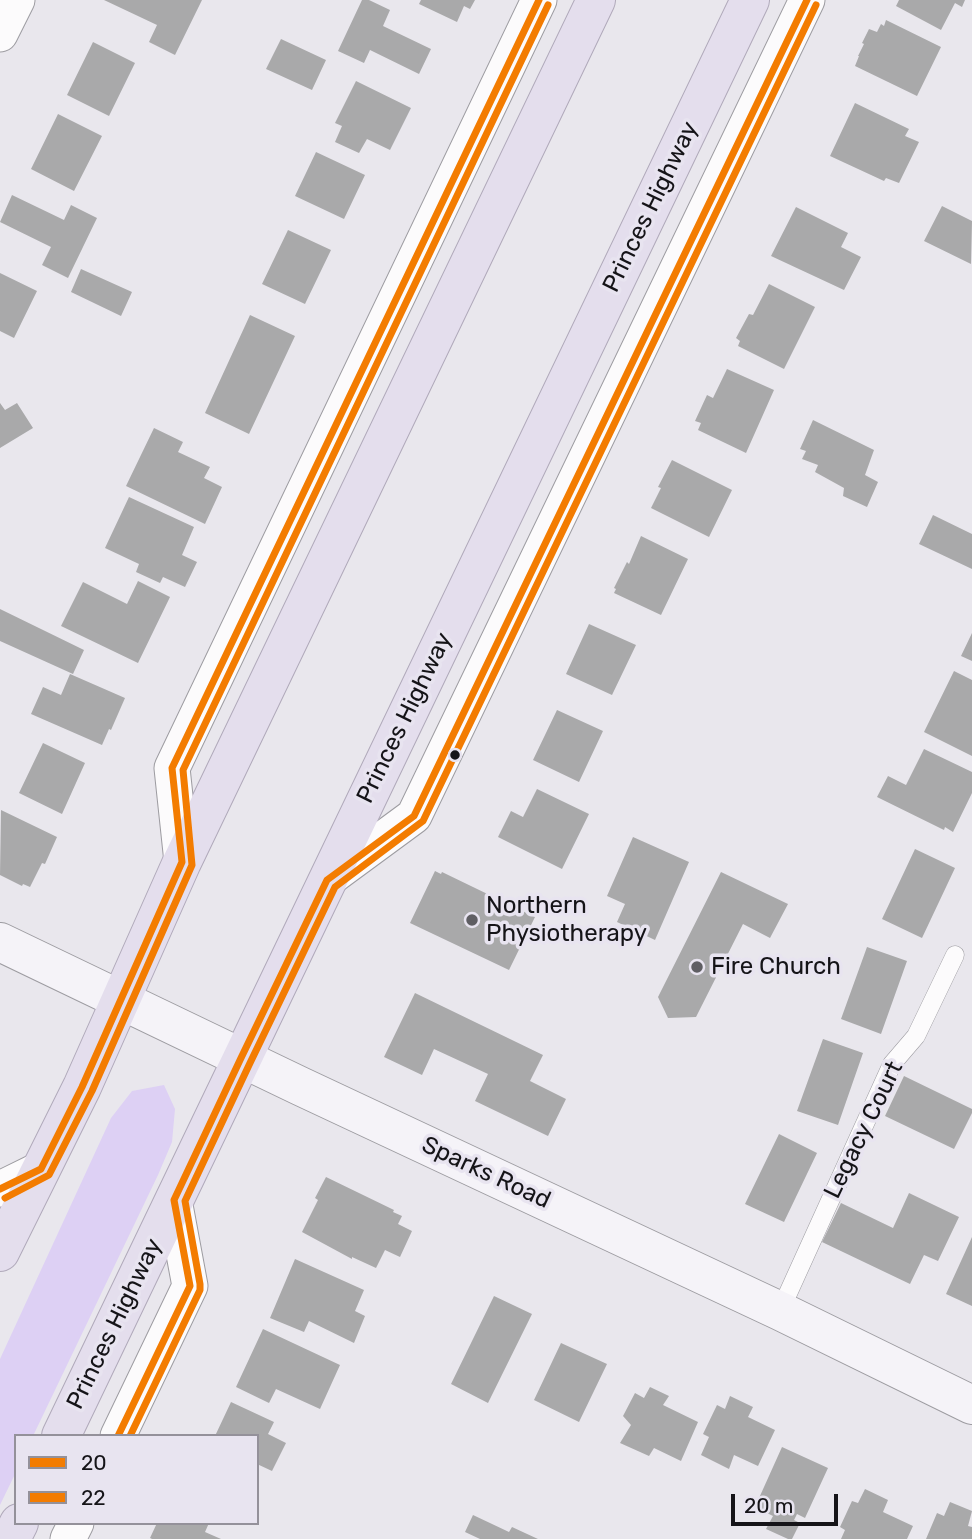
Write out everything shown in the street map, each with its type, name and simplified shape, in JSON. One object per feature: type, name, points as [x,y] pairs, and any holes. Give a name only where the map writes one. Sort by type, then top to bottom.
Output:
[{"type":"highway","points":[[0,1252],[82,1087],[182,862],[596,0]]},
{"type":"highway","name":"Princes Highway","points":[[62,1434],[750,0]]},
{"type":"street","points":[[0,34],[16,0]]},
{"type":"street","points":[[182,862],[172,768],[539,0]]},
{"type":"street","points":[[327,880],[414,816],[807,0]]},
{"type":"street","name":"Sparks Road","points":[[0,942],[780,1311],[972,1405]]},
{"type":"street","points":[[0,1189],[41,1169]]},
{"type":"street","points":[[119,1434],[190,1286],[174,1200]]},
{"type":"lane","name":"Legacy Court","points":[[780,1311],[892,1064],[916,1036],[956,954]]},
{"type":"shaded area","points":[[164,1085],[175,1109],[172,1142],[34,1434],[14,1434],[14,1476],[0,1505],[0,1359],[111,1118],[132,1091]]},
{"type":"building","points":[[104,0],[202,0],[175,55],[149,42],[157,25]]},
{"type":"building","points":[[362,0],[369,0],[390,10],[383,26],[431,49],[419,74],[370,50],[364,63],[338,51]]},
{"type":"building","points":[[421,0],[475,0],[470,9],[464,6],[457,22],[419,4]]},
{"type":"building","points":[[899,0],[965,0],[962,7],[955,3],[941,30],[896,6]]},
{"type":"building","points":[[886,20],[941,47],[917,96],[855,66],[869,29],[877,32]]},
{"type":"building","points":[[281,39],[326,60],[312,90],[266,69]]},
{"type":"building","points":[[93,42],[135,63],[109,116],[67,95]]},
{"type":"building","points":[[356,81],[411,108],[390,150],[367,139],[359,153],[335,142],[342,126],[335,123]]},
{"type":"building","points":[[855,103],[909,129],[905,136],[919,142],[899,183],[886,178],[884,181],[830,156]]},
{"type":"building","points":[[58,114],[102,136],[74,191],[31,169]]},
{"type":"building","points":[[316,152],[365,175],[344,219],[295,196]]},
{"type":"building","points":[[12,195],[64,220],[71,205],[97,218],[68,278],[42,265],[51,247],[0,222]]},
{"type":"building","points":[[942,206],[972,221],[971,264],[924,241]]},
{"type":"building","points":[[796,207],[848,233],[841,247],[861,257],[844,290],[771,256]]},
{"type":"building","points":[[288,230],[331,250],[305,304],[262,284]]},
{"type":"building","points":[[81,269],[132,292],[121,316],[71,292]]},
{"type":"building","points":[[0,273],[37,291],[14,338],[0,331]]},
{"type":"building","points":[[769,284],[815,307],[784,369],[738,346],[740,341],[736,338],[749,314],[753,315]]},
{"type":"building","points":[[250,315],[295,336],[249,434],[205,413]]},
{"type":"building","points":[[727,369],[774,390],[746,453],[698,430],[701,423],[695,421],[707,395],[713,398]]},
{"type":"building","points":[[0,403],[5,410],[17,403],[33,428],[0,448]]},
{"type":"building","points":[[813,420],[874,450],[865,475],[878,482],[867,507],[843,496],[844,488],[815,472],[818,465],[802,459],[806,451],[800,449]]},
{"type":"building","points":[[154,428],[183,442],[178,452],[210,467],[204,478],[222,487],[205,524],[126,486]]},
{"type":"building","points":[[672,460],[732,490],[709,537],[651,508]]},
{"type":"building","points":[[129,497],[194,527],[182,555],[197,562],[185,587],[163,577],[160,583],[136,572],[139,564],[105,548]]},
{"type":"building","points":[[933,515],[972,534],[972,569],[919,544]]},
{"type":"building","points":[[641,536],[688,559],[661,615],[614,593],[614,588],[627,562],[629,564]]},
{"type":"building","points":[[138,581],[170,597],[138,663],[61,626],[83,582],[127,604]]},
{"type":"building","points":[[0,609],[84,650],[73,674],[0,641]]},
{"type":"building","points":[[589,624],[636,645],[612,695],[566,674]]},
{"type":"building","points":[[972,633],[972,661],[961,656]]},
{"type":"building","points":[[954,671],[972,680],[972,756],[924,732]]},
{"type":"building","points":[[70,674],[125,698],[102,745],[31,714],[43,687],[61,695]]},
{"type":"building","points":[[557,710],[603,731],[579,782],[533,760]]},
{"type":"building","points":[[43,743],[85,763],[62,814],[19,793]]},
{"type":"building","points":[[924,749],[972,772],[972,793],[953,832],[877,797],[888,776],[906,785]]},
{"type":"building","points":[[537,789],[589,814],[562,869],[498,837],[511,811],[523,817]]},
{"type":"building","points":[[1,810],[57,837],[45,864],[42,863],[30,887],[0,875]]},
{"type":"building","points":[[633,837],[689,862],[655,940],[617,922],[625,904],[607,896]]},
{"type":"building","points":[[915,849],[955,868],[922,938],[882,919]]},
{"type":"building","name":"Northern Physiotherapy","points":[[435,871],[535,917],[509,970],[410,923]]},
{"type":"building","name":"Fire Church","points":[[721,872],[788,904],[770,938],[743,924],[696,1017],[668,1018],[658,997]]},
{"type":"building","points":[[867,947],[907,961],[881,1034],[841,1019]]},
{"type":"building","points":[[415,993],[543,1055],[530,1081],[566,1099],[548,1136],[475,1101],[488,1074],[434,1049],[422,1075],[384,1057]]},
{"type":"building","points":[[823,1039],[863,1053],[838,1125],[797,1111]]},
{"type":"building","points":[[904,1076],[972,1109],[954,1149],[885,1116]]},
{"type":"building","points":[[779,1134],[817,1153],[784,1222],[745,1204]]},
{"type":"building","points":[[326,1177],[402,1216],[398,1224],[412,1231],[400,1257],[385,1250],[376,1268],[352,1259],[302,1232]]},
{"type":"building","points":[[909,1193],[959,1217],[938,1261],[924,1255],[910,1284],[822,1242],[841,1203],[893,1228]]},
{"type":"building","points":[[972,1237],[972,1306],[946,1294]]},
{"type":"building","points":[[295,1259],[364,1290],[355,1311],[365,1316],[354,1343],[309,1321],[304,1332],[270,1318]]},
{"type":"building","points":[[494,1296],[532,1314],[488,1403],[451,1384]]},
{"type":"building","points":[[263,1329],[340,1365],[320,1409],[276,1389],[269,1403],[236,1387]]},
{"type":"building","points":[[561,1343],[607,1364],[579,1422],[534,1400]]},
{"type":"building","points":[[650,1387],[669,1396],[663,1405],[698,1422],[681,1461],[654,1448],[649,1456],[620,1443],[631,1425],[623,1416],[635,1393],[644,1398]]},
{"type":"building","points":[[730,1396],[753,1407],[748,1417],[775,1430],[758,1466],[734,1455],[729,1469],[701,1455],[709,1437],[703,1434],[717,1405],[725,1409]]},
{"type":"building","points":[[231,1402],[274,1422],[268,1434],[286,1443],[272,1471],[259,1465],[259,1434],[216,1434]]},
{"type":"building","points":[[782,1447],[828,1468],[805,1518],[797,1514],[794,1520],[800,1523],[792,1539],[766,1529],[773,1516],[755,1507]]},
{"type":"building","points":[[865,1489],[888,1500],[883,1512],[913,1526],[907,1539],[841,1539],[845,1530],[840,1527],[852,1501],[858,1503]]},
{"type":"building","points":[[950,1502],[972,1511],[968,1526],[972,1527],[972,1539],[926,1539],[937,1513],[944,1516]]},
{"type":"building","points":[[473,1515],[509,1532],[512,1527],[538,1539],[480,1539],[465,1532]]},
{"type":"building","points":[[156,1525],[208,1525],[205,1532],[221,1539],[152,1539],[150,1538]]},
{"type":"transit line","name":"20","points":[[0,1189],[41,1169],[82,1087],[182,862],[172,768],[539,0]]},
{"type":"transit line","name":"20","points":[[119,1434],[190,1286],[174,1200],[241,1058],[327,880],[414,816],[807,0]]},
{"type":"transit line","name":"22","points":[[5,1198],[49,1175],[92,1091],[192,865],[183,770],[548,5]]},
{"type":"transit line","name":"22","points":[[131,1434],[200,1290],[185,1201],[250,1063],[335,887],[423,821],[816,5]]},
{"type":"place","name":"Northern Physiotherapy","points":[[472,920]]},
{"type":"place","name":"Fire Church","points":[[697,967]]}]
